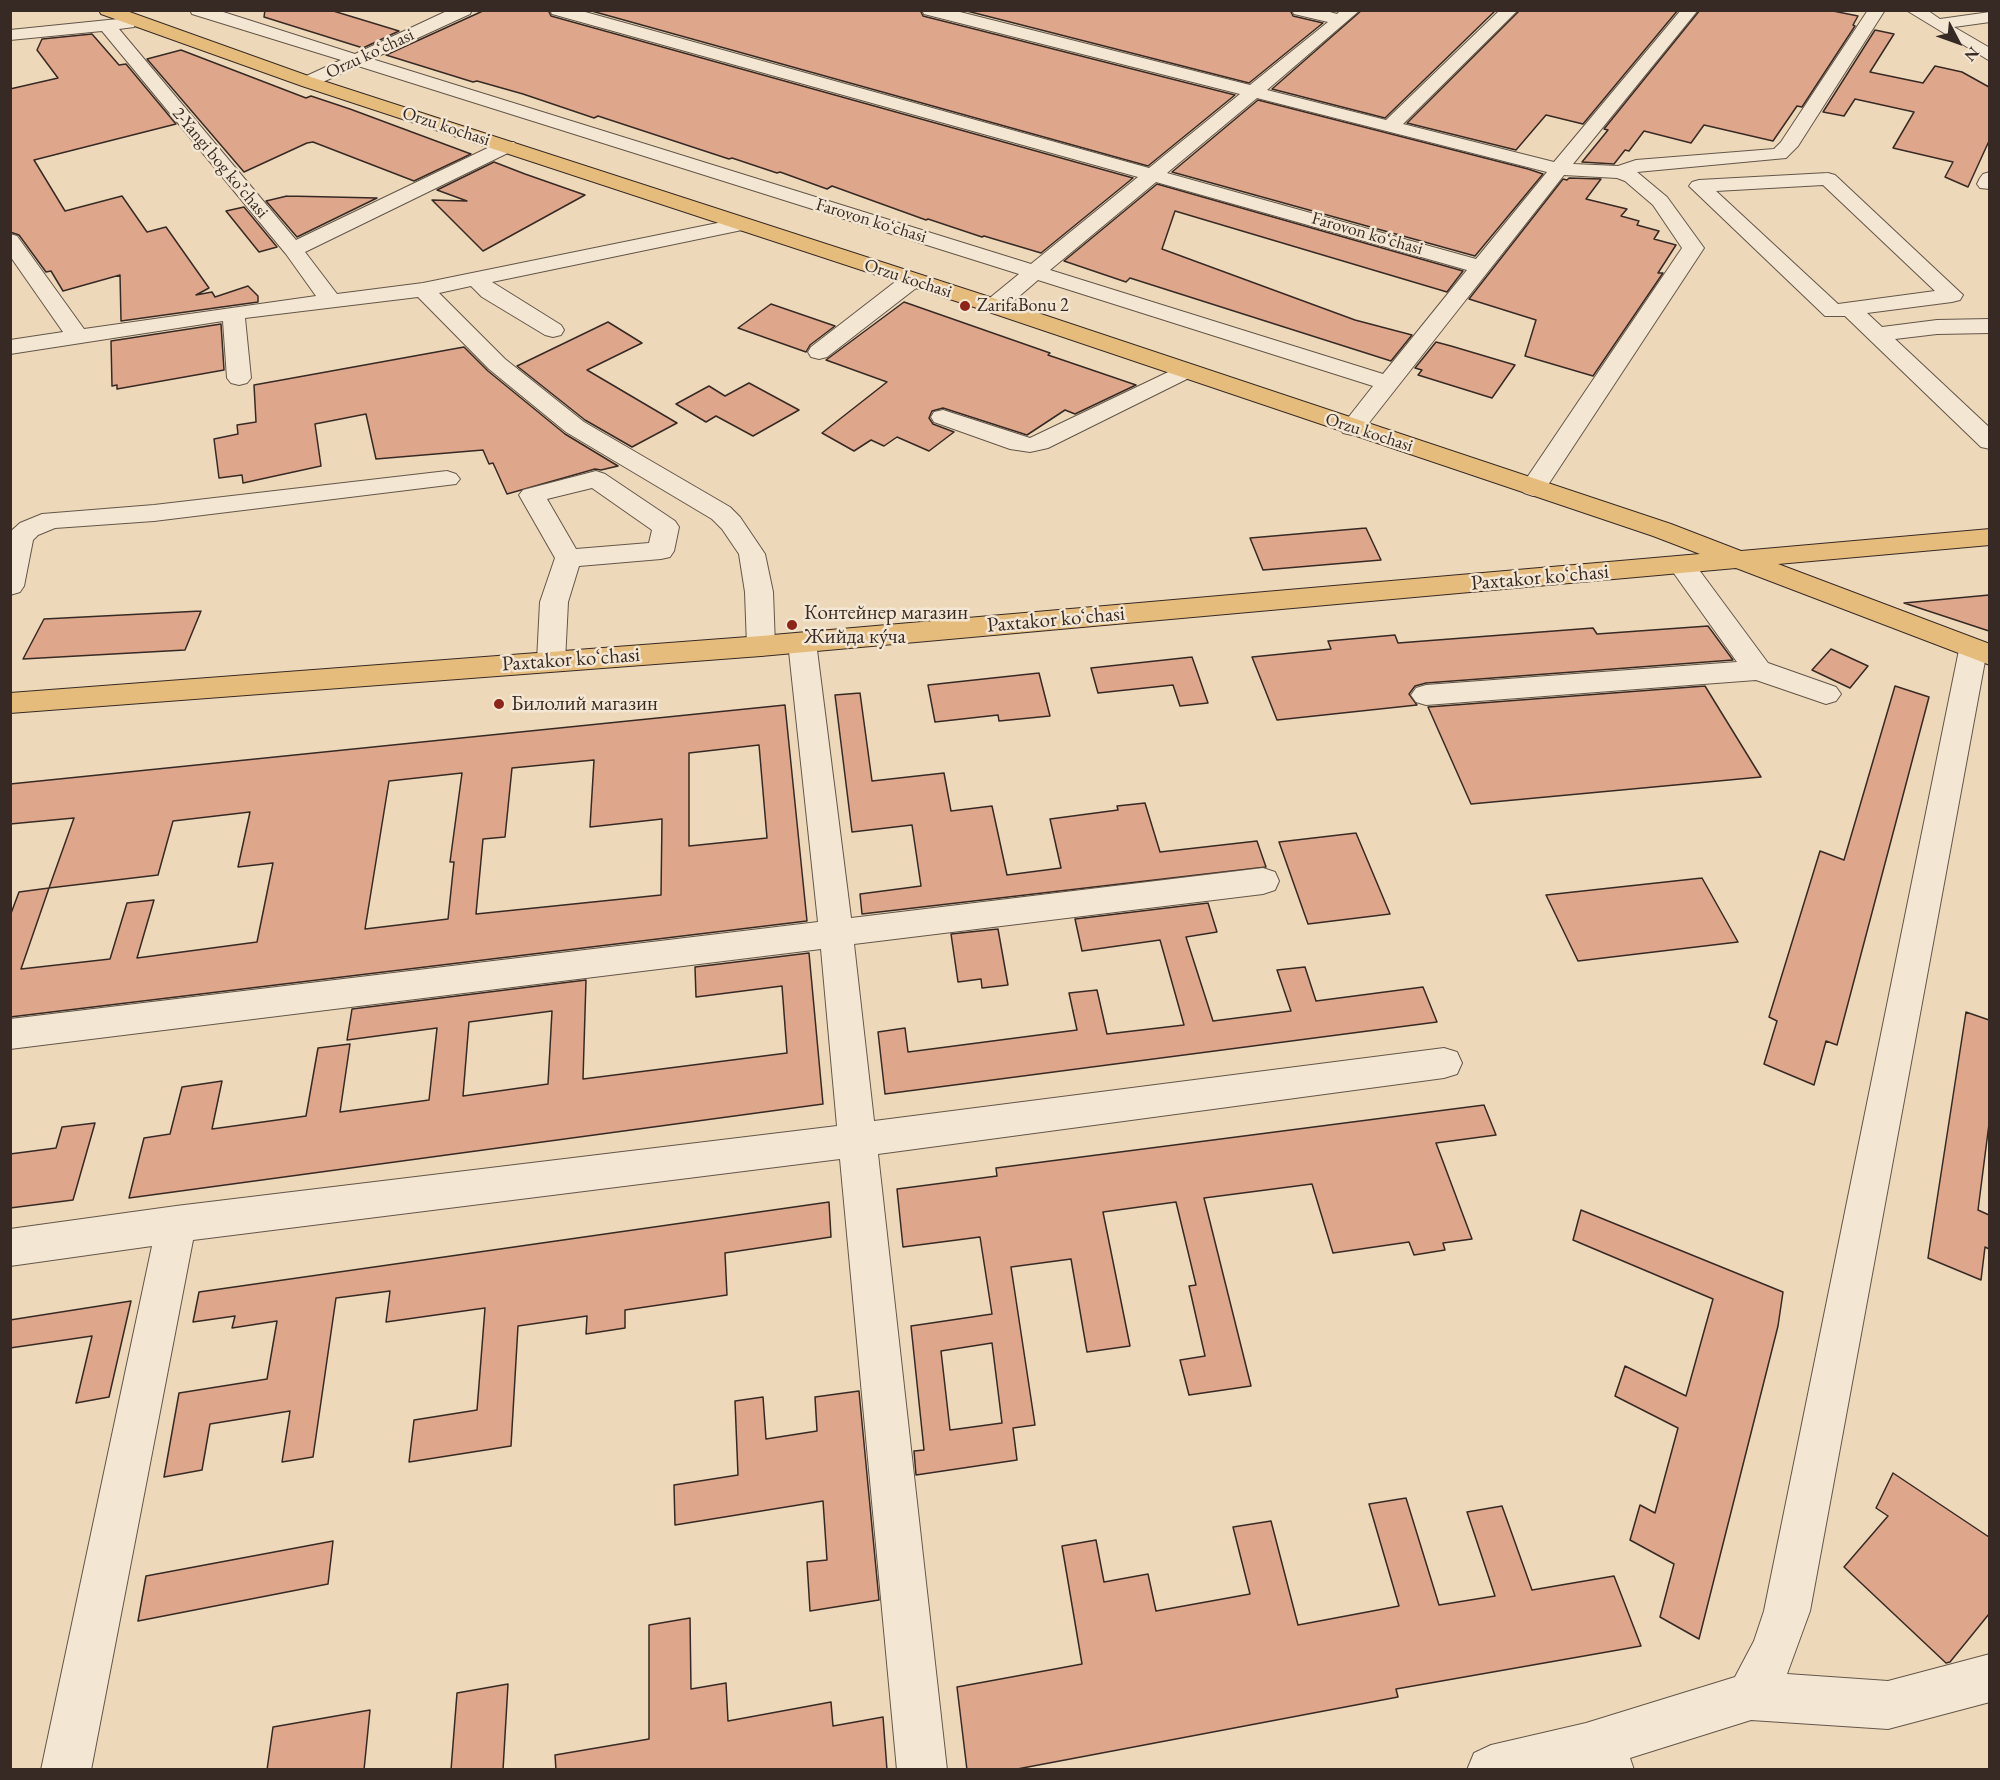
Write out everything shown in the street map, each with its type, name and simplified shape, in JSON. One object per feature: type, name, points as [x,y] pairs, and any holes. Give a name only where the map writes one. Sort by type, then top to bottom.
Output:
[{"type":"main road","name":"Orzu kochasi","points":[[107,18],[142,22],[308,82],[994,306],[1662,530],[1741,560],[1980,670]]},
{"type":"main road","name":"Paxtakor koʻchasi","points":[[10,703],[761,646],[1989,537]]},
{"type":"street","name":"Farovon koʻchasi","points":[[198,10],[354,61],[1038,272],[1388,383]]},
{"type":"street","name":"Orzu koʻchasi","points":[[308,82],[464,10]]},
{"type":"street","name":"Farovon koʻchasi","points":[[558,10],[1482,267]]},
{"type":"street","points":[[930,10],[1559,169],[1620,172],[1632,177],[1660,201],[1693,248],[1533,488]]},
{"type":"street","points":[[1300,10],[1347,15]]},
{"type":"street","points":[[1390,125],[1510,10]]},
{"type":"street","points":[[1353,428],[1559,169],[1690,10]]},
{"type":"street","points":[[1620,172],[1636,166],[1779,154],[1788,146],[1877,10]]},
{"type":"street","points":[[1914,10],[1989,56]]},
{"type":"street","points":[[994,306],[1347,15]]},
{"type":"street","points":[[1938,24],[1989,17]]},
{"type":"street","points":[[10,35],[107,18]]},
{"type":"street","name":"2-Yangi bog koʼchasi","points":[[107,18],[293,250],[331,301]]},
{"type":"street","points":[[293,250],[507,146]]},
{"type":"street","points":[[1828,179],[1952,295],[1850,309],[1833,311],[1698,186],[1828,179]]},
{"type":"street","points":[[10,347],[234,313],[423,290],[742,224]]},
{"type":"street","points":[[10,240],[78,338]]},
{"type":"street","points":[[476,279],[490,292],[553,330]]},
{"type":"street","points":[[819,352],[912,280]]},
{"type":"street","points":[[423,290],[497,364],[575,427],[721,513],[731,523],[752,554],[759,592],[761,646]]},
{"type":"street","points":[[1850,309],[1989,442]]},
{"type":"street","points":[[234,313],[239,378]]},
{"type":"street","points":[[1877,335],[1937,327],[1989,326]]},
{"type":"street","points":[[943,417],[1018,444],[1030,445],[1039,443],[1185,370]]},
{"type":"street","points":[[10,586],[20,538],[29,529],[40,524],[62,519],[154,513],[447,479]]},
{"type":"street","points":[[551,661],[554,602],[568,558],[532,495],[596,479],[666,527],[661,551],[568,558]]},
{"type":"street","points":[[13,510],[40,524]]},
{"type":"street","points":[[1681,565],[1758,670]]},
{"type":"street","points":[[802,642],[836,933],[922,1770]]},
{"type":"street","points":[[1426,695],[1758,670],[1826,694]]},
{"type":"street","points":[[1751,1696],[1774,1651],[1787,1611],[1980,670]]},
{"type":"street","points":[[10,1034],[1263,881]]},
{"type":"street","points":[[10,1248],[176,1224],[858,1140],[1444,1063]]},
{"type":"street","points":[[66,1770],[176,1224]]},
{"type":"street","points":[[1491,1770],[1598,1758],[1751,1696],[1888,1705],[1989,1678]]},
{"type":"building","points":[[265,10],[330,10],[399,31],[363,48],[264,17]]},
{"type":"building","points":[[485,10],[548,10],[551,16],[1133,178],[1041,253],[926,220],[832,186],[827,189],[780,172],[729,159],[598,116],[594,118],[523,94],[477,81],[473,82],[386,55]]},
{"type":"building","points":[[588,10],[920,10],[923,16],[1235,95],[1148,166]]},
{"type":"building","points":[[963,10],[1290,10],[1293,16],[1323,23],[1249,83]]},
{"type":"building","points":[[1362,10],[1496,10],[1385,118],[1272,89]]},
{"type":"building","points":[[1520,10],[1678,10],[1583,124],[1546,115],[1516,150],[1407,123]]},
{"type":"building","points":[[1700,10],[1828,10],[1858,16],[1853,25],[1855,26],[1802,107],[1797,106],[1773,141],[1704,125],[1691,143],[1644,131],[1629,151],[1625,150],[1614,164],[1582,162],[1608,130],[1604,129]]},
{"type":"building","points":[[1875,30],[1894,34],[1870,72],[1923,83],[1935,66],[1962,72],[1989,87],[1989,141],[1968,187],[1945,177],[1953,162],[1893,148],[1914,112],[1855,99],[1844,116],[1823,112]]},
{"type":"building","points":[[92,34],[119,65],[126,64],[176,124],[34,160],[65,211],[122,196],[147,232],[166,227],[209,288],[196,295],[212,292],[215,297],[248,286],[258,296],[258,302],[121,321],[120,275],[63,291],[51,271],[46,272],[19,235],[10,232],[10,89],[58,78],[37,50],[42,39]]},
{"type":"building","points":[[181,50],[306,98],[311,96],[350,109],[471,154],[414,181],[313,142],[244,172],[147,59]]},
{"type":"building","points":[[1258,100],[1543,174],[1475,256],[1172,172]]},
{"type":"building","points":[[494,162],[585,195],[483,251],[432,200],[467,201],[437,190]]},
{"type":"building","points":[[1563,179],[1601,179],[1586,199],[1627,209],[1621,216],[1639,221],[1637,225],[1659,231],[1654,239],[1676,245],[1658,273],[1663,273],[1593,376],[1525,356],[1536,320],[1469,299]]},
{"type":"building","points":[[1157,184],[1463,271],[1447,292],[1175,211],[1162,249],[1355,320],[1412,335],[1391,361],[1130,278],[1126,282],[1064,261]]},
{"type":"building","points":[[287,196],[377,198],[297,237],[266,201]]},
{"type":"building","points":[[244,207],[277,247],[259,252],[226,211]]},
{"type":"building","points":[[904,302],[1136,385],[1075,414],[1065,410],[1027,435],[943,408],[932,411],[929,418],[933,424],[954,432],[929,451],[897,437],[884,446],[871,440],[854,451],[822,433],[887,382],[826,360]]},
{"type":"building","points":[[771,304],[835,326],[810,345],[806,352],[738,328]]},
{"type":"building","points":[[608,322],[642,343],[587,370],[677,423],[632,447],[585,420],[517,366]]},
{"type":"building","points":[[221,324],[224,370],[117,389],[117,385],[112,386],[111,341]]},
{"type":"building","points":[[1436,342],[1515,365],[1492,398],[1418,375],[1422,370],[1415,368]]},
{"type":"building","points":[[464,347],[488,371],[565,434],[618,466],[595,469],[507,494],[493,463],[489,464],[483,450],[376,459],[366,414],[315,424],[321,466],[243,483],[242,475],[219,478],[214,439],[238,434],[237,425],[256,422],[254,385]]},
{"type":"building","points":[[749,383],[799,410],[753,436],[716,416],[706,422],[676,404],[709,386],[725,396]]},
{"type":"building","points":[[1366,528],[1381,560],[1263,570],[1250,538]]},
{"type":"building","points":[[1989,595],[1989,631],[1904,603]]},
{"type":"building","points":[[201,611],[185,650],[23,659],[44,619]]},
{"type":"building","points":[[1708,626],[1733,660],[1426,683],[1415,686],[1409,694],[1417,705],[1277,720],[1252,657],[1331,649],[1328,641],[1395,635],[1398,643],[1593,628],[1597,634]]},
{"type":"building","points":[[1831,649],[1868,666],[1850,688],[1812,670]]},
{"type":"building","points":[[1192,657],[1208,703],[1180,706],[1173,685],[1098,693],[1091,668]]},
{"type":"building","points":[[1039,673],[1050,716],[999,721],[998,715],[935,722],[928,685]]},
{"type":"building","points":[[1705,686],[1761,777],[1471,804],[1428,707]]},
{"type":"building","points":[[1895,686],[1929,697],[1837,1045],[1826,1041],[1814,1085],[1764,1064],[1777,1021],[1769,1017],[1820,851],[1844,860]]},
{"type":"building","points":[[860,693],[872,781],[944,773],[951,811],[992,806],[1007,875],[1061,868],[1050,819],[1118,810],[1117,806],[1145,803],[1160,852],[1257,841],[1266,867],[862,914],[860,894],[921,886],[912,825],[852,832],[835,695]]},
{"type":"building","points":[[785,705],[807,921],[10,1017],[10,916],[19,892],[49,888],[74,818],[10,824],[10,784]],"holes":[[[759,745],[767,838],[689,846],[689,753]],[[594,760],[590,827],[662,819],[661,895],[476,914],[483,839],[505,837],[512,768]],[[462,773],[450,862],[454,862],[448,919],[365,929],[389,781]],[[250,812],[238,867],[273,863],[257,942],[137,958],[154,900],[127,903],[110,959],[21,969],[49,888],[158,875],[173,821]]]},
{"type":"building","points":[[1356,833],[1390,914],[1308,924],[1279,842]]},
{"type":"building","points":[[1702,878],[1738,942],[1578,961],[1546,895]]},
{"type":"building","points":[[1208,903],[1217,932],[1186,937],[1213,1021],[1291,1011],[1277,970],[1305,967],[1316,1001],[1423,987],[1437,1022],[885,1094],[878,1032],[905,1028],[908,1052],[1077,1030],[1069,993],[1097,990],[1107,1034],[1184,1025],[1160,940],[1082,951],[1075,919]]},
{"type":"building","points":[[998,929],[1008,985],[982,988],[981,979],[958,982],[951,934]]},
{"type":"building","points":[[809,953],[823,1104],[129,1198],[144,1138],[170,1134],[182,1087],[222,1081],[212,1129],[306,1116],[318,1048],[350,1044],[340,1112],[429,1100],[437,1028],[347,1040],[352,1009],[586,980],[583,1079],[787,1053],[782,986],[696,997],[695,967]],"holes":[[[552,1011],[548,1084],[463,1096],[469,1022]]]},
{"type":"building","points":[[1966,1012],[1989,1020],[1989,1124],[1978,1210],[1989,1215],[1989,1249],[1985,1247],[1981,1280],[1928,1258]]},
{"type":"building","points":[[1484,1105],[1496,1135],[1436,1143],[1472,1239],[1443,1243],[1445,1250],[1414,1255],[1409,1242],[1333,1253],[1312,1184],[1204,1198],[1251,1386],[1189,1395],[1180,1360],[1205,1356],[1189,1286],[1196,1285],[1176,1202],[1103,1212],[1130,1346],[1087,1352],[1071,1259],[1011,1267],[1035,1425],[1013,1428],[1017,1460],[916,1475],[914,1451],[924,1450],[911,1326],[992,1314],[980,1237],[903,1247],[897,1189],[997,1176],[996,1168]],"holes":[[[992,1343],[1002,1423],[950,1430],[941,1351]]]},
{"type":"building","points":[[95,1123],[73,1200],[10,1208],[10,1154],[56,1148],[62,1127]]},
{"type":"building","points":[[829,1202],[831,1237],[725,1253],[727,1295],[625,1310],[625,1328],[586,1334],[587,1316],[518,1326],[511,1446],[409,1462],[414,1420],[477,1410],[485,1308],[386,1322],[390,1291],[336,1298],[313,1457],[282,1462],[290,1411],[210,1424],[202,1470],[164,1477],[179,1393],[267,1379],[277,1321],[232,1328],[235,1316],[193,1322],[199,1292]]},
{"type":"building","points":[[1581,1210],[1783,1292],[1778,1326],[1699,1639],[1660,1617],[1674,1564],[1630,1540],[1640,1505],[1655,1513],[1678,1428],[1615,1396],[1625,1366],[1686,1396],[1713,1299],[1573,1240]]},
{"type":"building","points":[[131,1301],[109,1397],[76,1403],[92,1336],[10,1348],[10,1320]]},
{"type":"building","points":[[859,1391],[879,1600],[810,1611],[807,1562],[827,1560],[823,1501],[675,1525],[674,1485],[738,1475],[735,1401],[763,1397],[766,1439],[817,1431],[815,1397]]},
{"type":"building","points":[[1893,1473],[1989,1537],[1989,1614],[1950,1662],[1946,1663],[1844,1567],[1888,1516],[1876,1508]]},
{"type":"building","points":[[1406,1498],[1439,1605],[1495,1596],[1467,1512],[1502,1506],[1532,1590],[1614,1576],[1641,1646],[1396,1689],[1398,1697],[1012,1770],[967,1770],[957,1687],[1082,1664],[1062,1546],[1096,1540],[1104,1582],[1148,1574],[1156,1611],[1250,1594],[1233,1527],[1271,1521],[1298,1625],[1399,1606],[1369,1504]]},
{"type":"building","points":[[333,1541],[328,1584],[138,1621],[146,1576]]},
{"type":"building","points":[[690,1618],[691,1689],[726,1683],[728,1721],[831,1702],[833,1726],[883,1717],[887,1770],[556,1770],[555,1755],[649,1739],[649,1625]]},
{"type":"building","points":[[508,1684],[503,1770],[451,1770],[457,1693]]},
{"type":"building","points":[[370,1710],[364,1770],[267,1770],[273,1727]]},
{"type":"place","name":"ZarifaBonu 2","points":[[965,306]]},
{"type":"place","name":"Контейнер магазин Жийда ку́ча","points":[[792,625]]},
{"type":"place","name":"Билолий магазин","points":[[499,704]]}]
